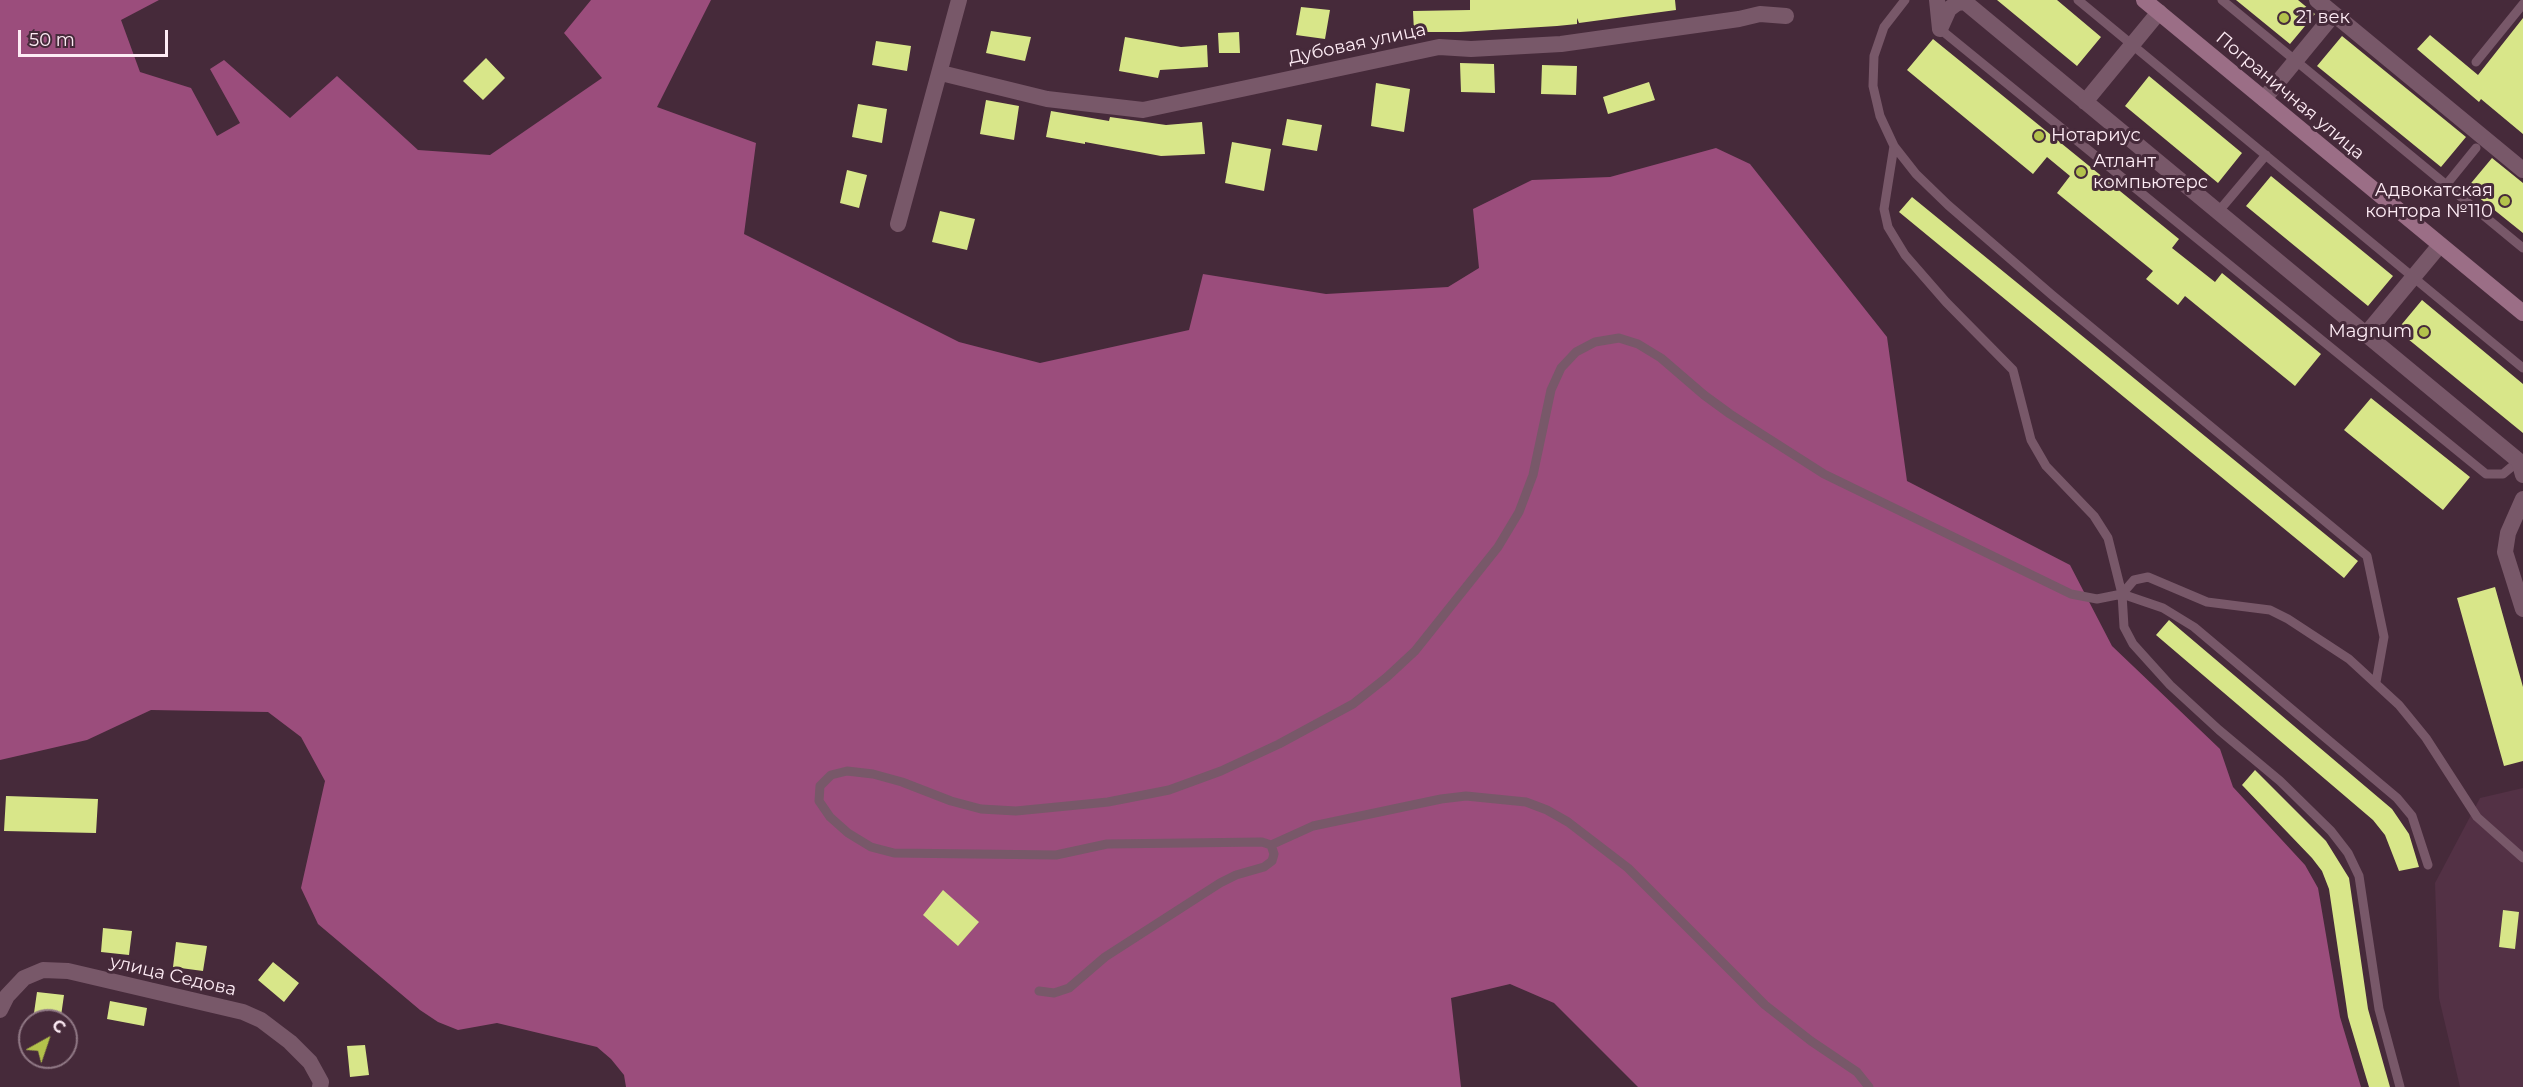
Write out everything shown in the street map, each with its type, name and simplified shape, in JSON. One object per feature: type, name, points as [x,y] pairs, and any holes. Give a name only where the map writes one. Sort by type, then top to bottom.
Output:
[{"type":"main road","name":"Пограничная улица","points":[[2144,0],[2523,313]]},
{"type":"street","points":[[898,224],[941,73],[959,0]]},
{"type":"street","points":[[1936,0],[1940,29]]},
{"type":"street","points":[[2317,0],[2523,170]]},
{"type":"street","points":[[1940,29],[1949,9],[1957,3],[1965,2],[2522,464]]},
{"type":"street","points":[[2085,102],[2159,12]]},
{"type":"street","name":"Дубовая улица","points":[[941,73],[1047,99],[1143,110],[1439,47],[1471,49],[1561,44],[1760,14],[1786,16]]},
{"type":"street","points":[[2264,99],[2334,14]]},
{"type":"street","points":[[2366,334],[2440,245]]},
{"type":"street","points":[[2523,499],[2508,533],[2505,552],[2523,609]]},
{"type":"street","name":"улица Седова","points":[[0,1010],[7,996],[24,978],[43,970],[68,971],[232,1010],[261,1020],[290,1042],[310,1062],[321,1082],[320,1087]]},
{"type":"lane","points":[[1905,0],[1884,27],[1874,56],[1873,86],[1880,116],[1894,146],[1916,174],[1956,213],[2367,556],[2384,637],[2376,682]]},
{"type":"lane","points":[[2078,0],[2523,368]]},
{"type":"lane","points":[[2222,0],[2523,248]]},
{"type":"lane","points":[[2476,62],[2523,3]]},
{"type":"lane","points":[[1940,29],[2486,474],[2503,474],[2522,464]]},
{"type":"lane","points":[[1894,146],[1884,209],[1888,227],[1905,255],[1939,294],[2013,370],[2031,440],[2046,466],[2094,516],[2108,538],[2122,594],[2124,627],[2133,644],[2170,686],[2289,789],[2331,831],[2348,853],[2359,876],[2379,1009],[2400,1087]]},
{"type":"lane","points":[[2446,185],[2476,148]]},
{"type":"lane","points":[[2218,212],[2266,155]]},
{"type":"lane","points":[[1869,1087],[1857,1072],[1811,1041],[1765,1005],[1628,868],[1568,822],[1527,802],[1466,796],[1441,799],[1314,826],[1271,845],[1262,842],[1107,844],[1056,855],[894,853],[871,847],[848,833],[830,817],[819,801],[820,786],[831,775],[847,771],[873,774],[902,782],[951,801],[981,809],[1016,811],[1108,802],[1169,790],[1221,771],[1279,744],[1353,704],[1415,651],[1498,547],[1519,512],[1533,475],[1551,390],[1561,368],[1576,352],[1595,342],[1619,338],[1638,344],[1661,358],[1730,414],[1824,474],[2071,594],[2097,598],[2122,594],[2163,608],[2194,627],[2397,798],[2412,816],[2428,866]]},
{"type":"lane","points":[[2122,594],[2134,580],[2148,577],[2207,602],[2270,610],[2288,619],[2349,659],[2399,705],[2426,738],[2477,817],[2523,858]]},
{"type":"lane","points":[[1039,991],[1054,993],[1069,988],[1105,957],[1220,883],[1236,875],[1264,867],[1272,861],[1274,854],[1271,845]]},
{"type":"shaded area","points":[[0,0],[159,0],[121,20],[140,72],[191,88],[217,136],[240,123],[210,69],[224,60],[290,118],[337,76],[418,150],[490,155],[602,78],[564,33],[591,0],[711,0],[657,107],[756,143],[744,234],[959,342],[1040,363],[1189,330],[1203,274],[1326,294],[1448,287],[1479,268],[1473,209],[1532,180],[1610,177],[1716,148],[1750,164],[1887,337],[1907,481],[2070,565],[2112,646],[2220,749],[2233,787],[2305,865],[2318,888],[2340,1017],[2361,1087],[1638,1087],[1554,1003],[1510,984],[1451,998],[1461,1087],[626,1087],[624,1075],[597,1047],[497,1023],[458,1030],[438,1022],[420,1010],[318,924],[301,888],[325,781],[301,737],[268,712],[151,710],[87,740],[0,760]]},
{"type":"shaded area","points":[[2523,788],[2523,1087],[2460,1087],[2439,998],[2435,883],[2480,798]]},
{"type":"building","points":[[1470,0],[1675,0],[1676,10],[1579,23],[1577,18],[1577,24],[1557,26],[1460,32],[1414,32],[1413,11],[1470,10]]},
{"type":"building","points":[[1997,0],[2057,0],[2101,37],[2077,66]]},
{"type":"building","points":[[2236,0],[2298,0],[2315,14],[2290,44]]},
{"type":"building","points":[[1301,7],[1330,10],[1325,39],[1296,35]]},
{"type":"building","points":[[2523,18],[2523,134],[2481,99],[2479,102],[2417,49],[2430,35],[2478,75]]},
{"type":"building","points":[[991,31],[1031,37],[1025,61],[986,53]]},
{"type":"building","points":[[1239,32],[1240,53],[1219,53],[1218,33]]},
{"type":"building","points":[[2342,36],[2466,137],[2441,167],[2317,66]]},
{"type":"building","points":[[1125,37],[1181,47],[1207,45],[1208,67],[1160,70],[1158,78],[1119,71]]},
{"type":"building","points":[[1933,39],[2179,239],[2172,248],[2215,282],[2222,273],[2321,354],[2295,386],[2185,296],[2178,305],[2146,279],[2153,271],[2057,193],[2070,176],[2047,157],[2033,174],[1907,70]]},
{"type":"building","points":[[876,41],[911,46],[907,71],[872,65]]},
{"type":"building","points":[[486,58],[505,78],[483,100],[463,81]]},
{"type":"building","points":[[1460,63],[1494,64],[1495,93],[1461,92]]},
{"type":"building","points":[[1542,65],[1577,66],[1576,95],[1541,94]]},
{"type":"building","points":[[2149,76],[2242,153],[2218,183],[2125,106]]},
{"type":"building","points":[[1649,82],[1655,100],[1608,114],[1603,97]]},
{"type":"building","points":[[1376,83],[1410,89],[1404,132],[1371,126]]},
{"type":"building","points":[[986,100],[1019,106],[1014,140],[980,134]]},
{"type":"building","points":[[858,104],[887,109],[882,143],[852,137]]},
{"type":"building","points":[[1051,111],[1109,121],[1110,117],[1166,125],[1202,122],[1205,154],[1161,156],[1046,137]]},
{"type":"building","points":[[1287,119],[1322,125],[1317,151],[1282,145]]},
{"type":"building","points":[[1232,142],[1271,149],[1264,191],[1225,183]]},
{"type":"building","points":[[2492,158],[2523,183],[2523,233],[2467,188]]},
{"type":"building","points":[[847,170],[867,175],[859,208],[840,203]]},
{"type":"building","points":[[2271,176],[2393,276],[2368,306],[2246,206]]},
{"type":"building","points":[[1912,197],[2358,561],[2344,578],[1899,212]]},
{"type":"building","points":[[940,211],[975,219],[967,250],[932,242]]},
{"type":"building","points":[[2422,300],[2523,384],[2523,433],[2397,330]]},
{"type":"building","points":[[2371,398],[2470,477],[2443,510],[2344,430]]},
{"type":"building","points":[[2495,587],[2523,687],[2523,761],[2504,766],[2457,598]]},
{"type":"building","points":[[2169,620],[2392,809],[2409,834],[2419,867],[2399,871],[2385,835],[2373,820],[2156,635]]},
{"type":"building","points":[[2255,770],[2326,841],[2349,878],[2368,1009],[2390,1087],[2369,1087],[2348,1017],[2329,889],[2322,871],[2242,785]]},
{"type":"building","points":[[6,796],[98,799],[96,833],[4,831]]},
{"type":"building","points":[[943,890],[979,922],[958,946],[923,915]]},
{"type":"building","points":[[2503,910],[2519,912],[2515,949],[2499,947]]},
{"type":"building","points":[[103,928],[132,931],[129,955],[101,952]]},
{"type":"building","points":[[176,942],[207,946],[203,971],[173,967]]},
{"type":"building","points":[[273,962],[299,983],[284,1002],[258,980]]},
{"type":"building","points":[[37,992],[64,995],[62,1009],[35,1009]]},
{"type":"building","points":[[110,1001],[147,1008],[144,1026],[107,1019]]},
{"type":"building","points":[[365,1045],[369,1075],[350,1077],[347,1046]]},
{"type":"place","name":"21 век","points":[[2284,18]]},
{"type":"place","name":"Нотариус","points":[[2039,136]]},
{"type":"place","name":"Атлант компьютерс","points":[[2081,172]]},
{"type":"place","name":"Адвокатская контора №110","points":[[2505,201]]},
{"type":"place","name":"Magnum","points":[[2424,332]]}]
